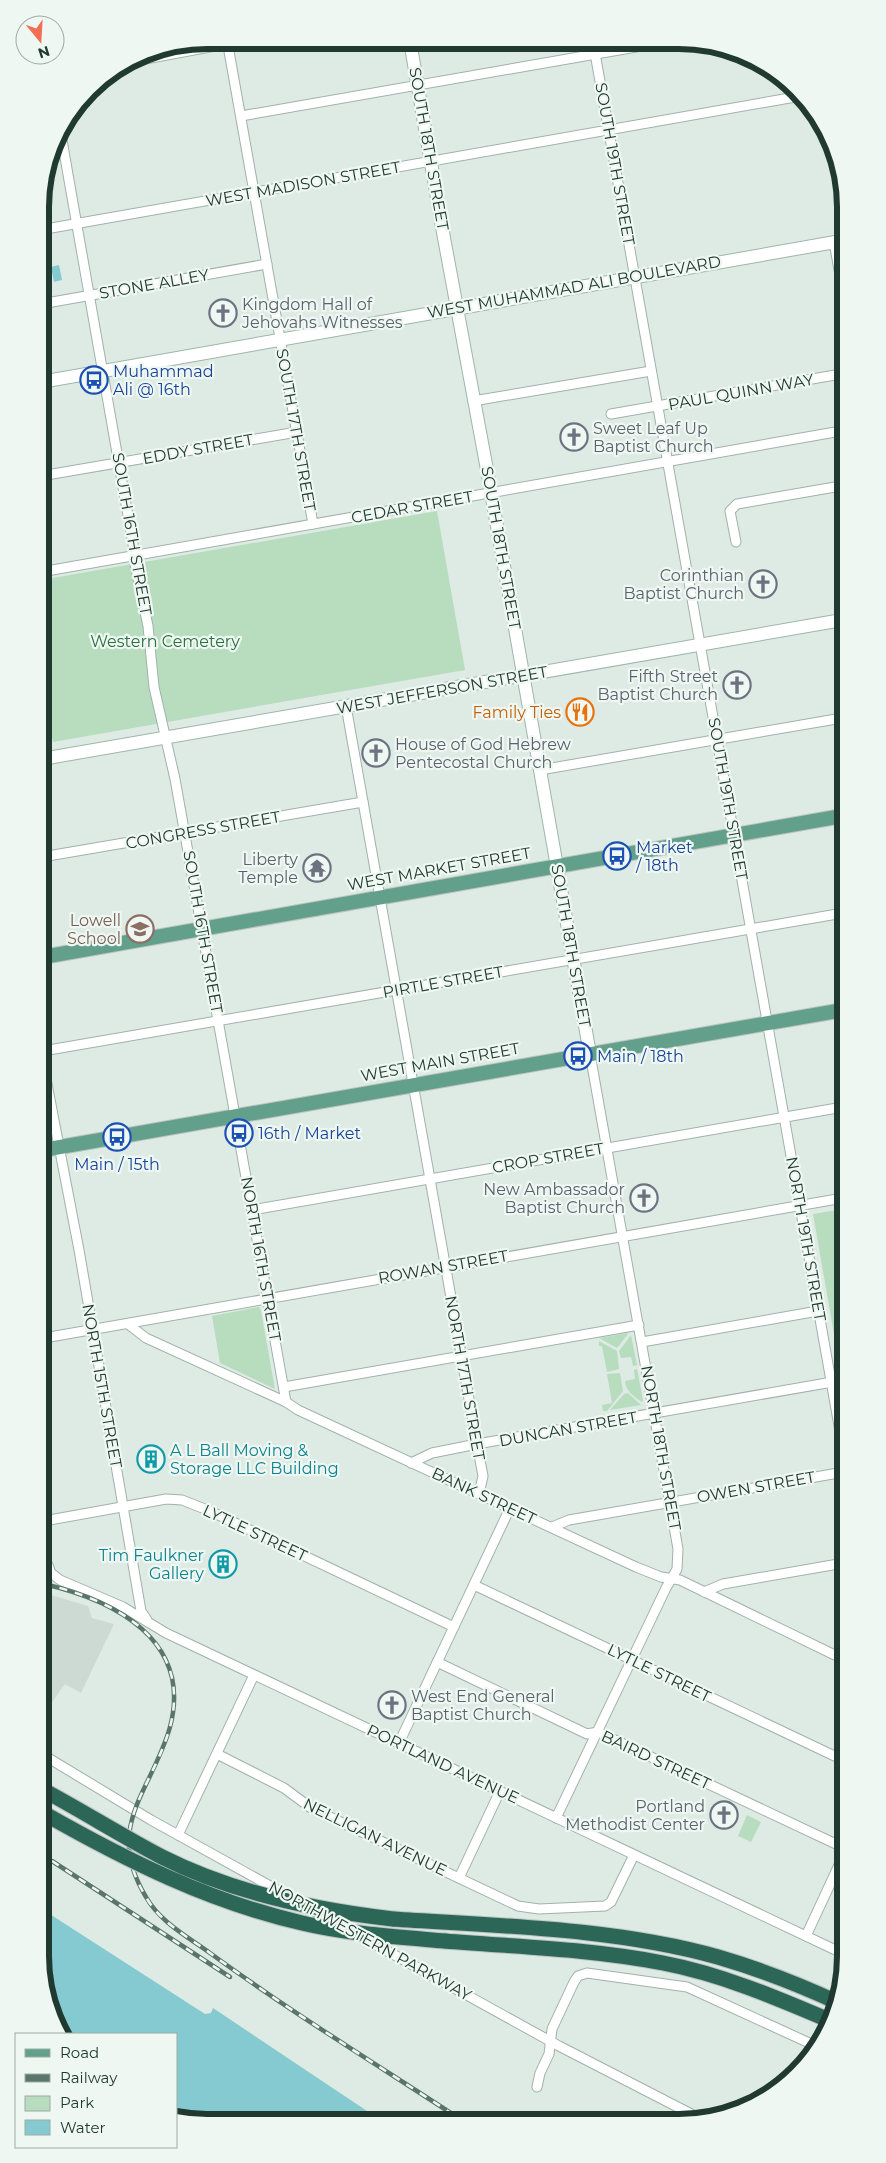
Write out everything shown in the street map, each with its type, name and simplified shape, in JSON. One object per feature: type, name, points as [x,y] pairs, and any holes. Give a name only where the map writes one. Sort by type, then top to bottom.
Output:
[{"type":"highway","points":[[49,1793],[143,1847],[222,1882],[279,1899],[393,1919],[576,1933],[683,1949],[761,1971],[831,2000]]},
{"type":"highway","points":[[49,1816],[192,1889],[302,1923],[393,1936],[604,1954],[665,1963],[734,1982],[824,2018]]},
{"type":"main road","name":"WEST MARKET STREET","points":[[49,956],[379,896],[837,817]]},
{"type":"main road","name":"WEST MAIN STREET","points":[[49,1149],[837,1011]]},
{"type":"street","name":"SOUTH 17TH STREET","points":[[232,49],[254,192],[313,524]]},
{"type":"street","name":"SOUTH 18TH STREET","points":[[412,49],[590,1054]]},
{"type":"street","name":"SOUTH 19TH STREET","points":[[594,49],[767,1023]]},
{"type":"street","points":[[242,116],[624,49]]},
{"type":"street","name":"WEST MADISON STREET","points":[[49,229],[793,97]]},
{"type":"street","name":"SOUTH 16TH STREET","points":[[62,143],[134,556],[148,626],[154,687],[185,832],[236,1115]]},
{"type":"street","name":"WEST MUHAMMAD ALI BOULEVARD","points":[[49,381],[837,241]]},
{"type":"street","name":"STONE ALLEY","points":[[49,303],[267,264]]},
{"type":"street","points":[[473,401],[651,371]]},
{"type":"street","name":"PAUL QUINN WAY","points":[[611,414],[837,375]]},
{"type":"street","name":"EDDY STREET","points":[[49,475],[297,432]]},
{"type":"street","name":"CEDAR STREET","points":[[49,571],[837,432]]},
{"type":"street","points":[[736,542],[730,511],[737,504],[837,487]]},
{"type":"street","name":"WEST JEFFERSON STREET","points":[[49,758],[837,621]]},
{"type":"street","points":[[346,706],[414,1084]]},
{"type":"street","points":[[540,770],[837,719]]},
{"type":"street","name":"CONGRESS STREET","points":[[49,856],[363,802]]},
{"type":"street","name":"PIRTLE STREET","points":[[49,1050],[837,914]]},
{"type":"street","name":"NORTH 19TH STREET","points":[[767,1023],[837,1416]]},
{"type":"street","name":"NORTH 18TH STREET","points":[[556,1818],[631,1660],[677,1569],[678,1549],[590,1054]]},
{"type":"street","name":"NORTH 17TH STREET","points":[[414,1084],[478,1444],[483,1476],[479,1494]]},
{"type":"street","name":"NORTH 15TH STREET","points":[[49,1097],[79,1250],[91,1330],[141,1610],[148,1622]]},
{"type":"street","name":"CROP STREET","points":[[252,1210],[837,1108]]},
{"type":"street","name":"NORTH 16TH STREET","points":[[236,1115],[252,1210],[270,1298],[286,1402]]},
{"type":"street","name":"ROWAN STREET","points":[[49,1337],[837,1199]]},
{"type":"street","points":[[642,1342],[818,1311]]},
{"type":"street","name":"BANK STREET","points":[[128,1324],[146,1338],[286,1402],[298,1410],[636,1567],[680,1580],[837,1656]]},
{"type":"street","points":[[284,1387],[639,1325]]},
{"type":"street","name":"DUNCAN STREET","points":[[412,1463],[432,1453],[478,1444],[837,1382]]},
{"type":"street","name":"OWEN STREET","points":[[552,1528],[569,1520],[837,1473]]},
{"type":"street","name":"LYTLE STREET","points":[[49,1520],[166,1499],[182,1500],[454,1627]]},
{"type":"street","points":[[399,1743],[510,1508]]},
{"type":"street","points":[[704,1592],[723,1584],[837,1564]]},
{"type":"street","name":"PORTLAND AVENUE","points":[[49,1568],[51,1573],[60,1580],[123,1607],[148,1622],[254,1675],[837,1951]]},
{"type":"street","name":"LYTLE STREET","points":[[474,1585],[837,1757]]},
{"type":"street","name":"BAIRD STREET","points":[[437,1662],[587,1734],[598,1732],[837,1846]]},
{"type":"street","points":[[178,1835],[254,1675]]},
{"type":"street","name":"NELLIGAN AVENUE","points":[[217,1754],[284,1788],[311,1808],[518,1906],[539,1909],[606,1906],[611,1902],[634,1854]]},
{"type":"street","name":"NORTHWESTERN PARKWAY","points":[[49,1758],[178,1835],[550,2041],[690,2113]]},
{"type":"street","points":[[459,1878],[500,1791]]},
{"type":"street","points":[[806,1936],[837,1869]]},
{"type":"street","points":[[538,2087],[540,2072],[549,2054],[552,2029],[570,1990],[582,1974],[594,1973],[692,1988],[811,2044]]},
{"type":"shaded area","points":[[49,1594],[88,1606],[92,1618],[114,1624],[81,1693],[65,1684],[49,1707]]},
{"type":"green space","name":"Western Cemetery","points":[[437,511],[465,670],[53,742],[49,719],[49,579]]},
{"type":"green space","points":[[837,1210],[837,1351],[813,1214]]},
{"type":"green space","points":[[259,1307],[275,1389],[220,1363],[212,1316]]},
{"type":"green space","points":[[628,1333],[617,1348],[599,1338]]},
{"type":"green space","points":[[631,1335],[637,1365],[633,1366],[631,1357],[621,1358],[619,1351]]},
{"type":"green space","points":[[599,1341],[617,1351],[619,1369],[607,1372],[602,1346],[599,1346]]},
{"type":"green space","points":[[637,1369],[642,1402],[625,1385],[625,1381],[635,1379],[634,1370]]},
{"type":"green space","points":[[620,1373],[623,1391],[607,1411],[603,1411],[602,1405],[612,1403],[607,1374]]},
{"type":"green space","points":[[628,1393],[641,1405],[610,1410],[624,1394]]},
{"type":"green space","points":[[747,1815],[761,1822],[751,1842],[738,1836]]},
{"type":"water","points":[[59,265],[62,280],[54,282],[51,267]]},
{"type":"water","points":[[49,1914],[205,2014],[211,2013],[213,2008],[372,2114],[196,2114],[178,2111],[178,2033],[69,2033],[54,1997],[50,1977]]},
{"type":"railway","points":[[49,1585],[70,1591],[121,1613],[142,1629],[159,1648],[170,1670],[174,1697],[170,1727],[162,1750],[135,1809],[130,1829],[129,1849],[134,1872],[152,1906],[175,1928],[241,1975],[452,2114]]},
{"type":"railway","points":[[52,1861],[230,1977]]},
{"type":"place","name":"Kingdom Hall of Jehovahs Witnesses","points":[[223,313]]},
{"type":"place","name":"Muhammad Ali @ 16th","points":[[94,380]]},
{"type":"place","name":"Sweet Leaf Up Baptist Church","points":[[574,437]]},
{"type":"place","name":"Corinthian Baptist Church","points":[[763,584]]},
{"type":"place","name":"Fifth Street Baptist Church","points":[[737,685]]},
{"type":"place","name":"Family Ties","points":[[580,712]]},
{"type":"place","name":"House of God Hebrew Pentecostal Church","points":[[376,753]]},
{"type":"place","name":"Market / 18th","points":[[617,856]]},
{"type":"place","name":"Liberty Temple","points":[[317,868]]},
{"type":"place","name":"Lowell School","points":[[140,929]]},
{"type":"place","name":"Main / 18th","points":[[578,1056]]},
{"type":"place","name":"16th / Market","points":[[239,1133]]},
{"type":"place","name":"Main / 15th","points":[[117,1137]]},
{"type":"place","name":"New Ambassador Baptist Church","points":[[644,1198]]},
{"type":"place","name":"A L Ball Moving & Storage LLC Building","points":[[151,1459]]},
{"type":"place","name":"Tim Faulkner Gallery","points":[[223,1564]]},
{"type":"place","name":"West End General Baptist Church","points":[[392,1705]]},
{"type":"place","name":"Portland Methodist Center","points":[[724,1815]]}]
